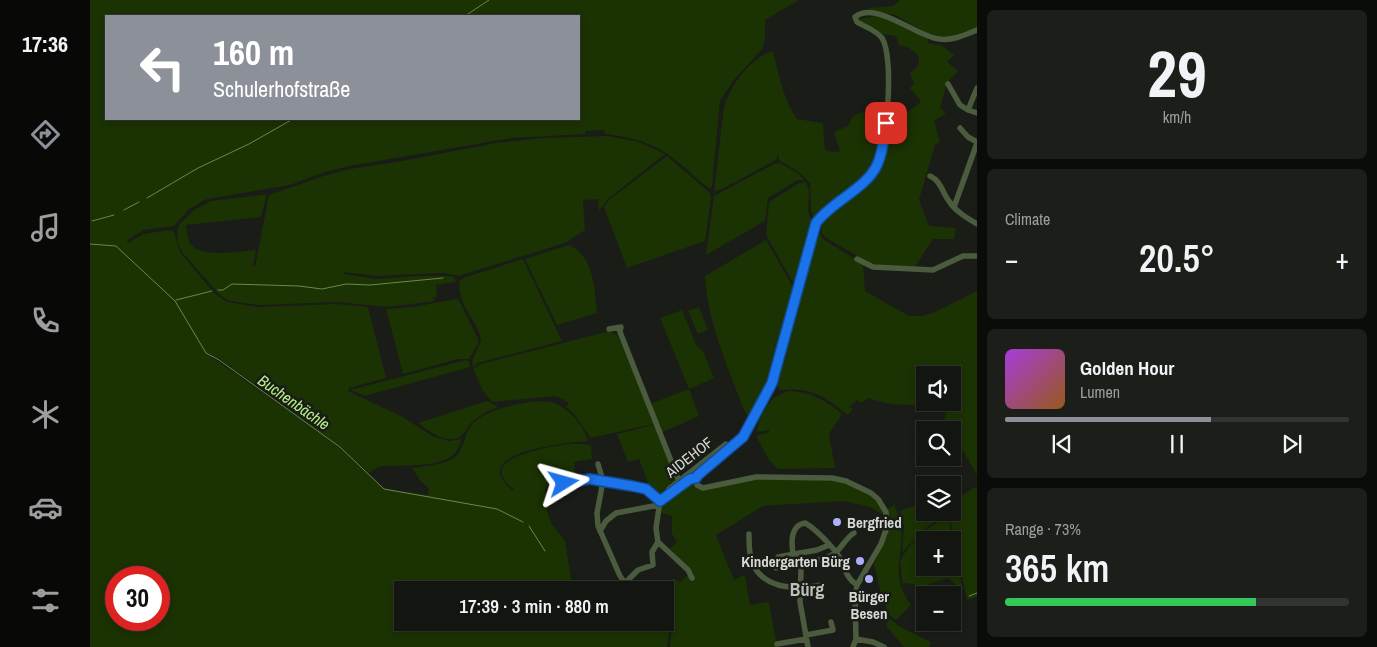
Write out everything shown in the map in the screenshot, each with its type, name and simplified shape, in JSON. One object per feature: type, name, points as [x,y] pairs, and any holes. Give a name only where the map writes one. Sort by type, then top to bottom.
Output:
[{"type":"street","points":[[600,531],[613,514],[659,503],[690,479],[696,478],[731,448],[747,432],[776,374],[784,335],[816,223],[824,213],[872,174],[880,159],[887,113],[888,53],[882,38],[856,22],[855,17],[858,14],[868,12],[882,14],[938,39],[955,38],[977,30]]},
{"type":"street","points":[[948,84],[960,105],[977,113]]},
{"type":"street","points":[[968,110],[977,88]]},
{"type":"street","points":[[954,207],[977,143],[960,128]]},
{"type":"street","points":[[930,176],[939,182],[950,203],[977,224]]},
{"type":"street","points":[[857,259],[873,267],[933,270],[963,256],[977,256]]},
{"type":"street","points":[[622,337],[679,481]]},
{"type":"street","name":"AIDEHOF","points":[[666,496],[668,489],[726,444],[731,448]]},
{"type":"street","points":[[598,464],[603,481],[597,513],[600,531],[625,583],[638,570],[653,565],[652,552],[658,542]]},
{"type":"street","points":[[696,478],[697,485],[703,488],[756,477],[832,478],[846,480],[871,493],[883,506],[887,518],[886,527],[881,544],[857,585],[855,597],[856,639],[853,647]]},
{"type":"street","points":[[564,483],[584,479],[646,489],[659,503],[656,528],[658,542],[688,570],[692,578]]},
{"type":"street","points":[[808,647],[800,602],[801,564],[796,553],[793,534],[797,525],[805,523],[810,526],[836,552],[847,575],[857,585]]},
{"type":"street","points":[[801,564],[821,560],[836,552],[854,533]]},
{"type":"street","points":[[749,534],[752,559],[755,567],[772,582],[780,586],[800,588],[822,585]]},
{"type":"street","points":[[776,568],[778,557],[817,550],[829,545]]},
{"type":"street","points":[[777,644],[833,630],[831,622]]},
{"type":"street","points":[[856,639],[873,642],[884,647]]},
{"type":"green space","points":[[90,0],[799,0],[765,20],[765,39],[762,49],[733,81],[720,101],[712,186],[710,189],[667,153],[659,149],[633,139],[606,134],[603,130],[585,131],[585,134],[512,138],[349,166],[325,172],[290,185],[207,199],[189,209],[174,226],[144,230],[127,240],[128,243],[143,234],[171,230],[174,232],[180,252],[214,293],[227,302],[257,307],[336,304],[368,307],[386,378],[349,388],[348,391],[401,416],[434,437],[449,441],[461,439],[457,450],[450,457],[428,464],[379,467],[369,473],[340,446],[219,359],[203,351],[340,447],[384,489],[428,495],[429,489],[412,468],[435,465],[452,459],[459,453],[468,430],[474,422],[490,412],[502,408],[527,402],[549,402],[557,404],[567,411],[580,425],[588,441],[534,449],[507,460],[501,468],[501,478],[512,490],[514,489],[503,477],[502,467],[518,456],[544,448],[571,444],[591,446],[592,459],[574,462],[576,478],[545,487],[545,504],[551,523],[565,541],[572,581],[394,581],[394,631],[669,632],[667,647],[90,647]]},
{"type":"green space","points":[[900,0],[977,0],[977,28],[948,37],[935,36],[895,15],[870,10],[870,8],[893,6]]},
{"type":"green space","points":[[876,16],[885,17],[928,39],[928,43],[943,46],[954,55],[947,62],[958,71],[947,83],[940,108],[946,113],[934,121],[940,142],[935,145],[919,200],[929,226],[956,228],[954,239],[933,239],[915,267],[871,264],[825,237],[822,233],[820,222],[873,176],[877,170],[882,156],[888,120],[899,118],[921,102],[910,88],[914,84],[910,73],[918,66],[919,56],[909,48],[899,45],[896,36],[882,34],[875,28],[860,22],[859,19]]},
{"type":"green space","points":[[773,51],[782,86],[792,111],[797,119],[823,123],[825,150],[840,151],[834,132],[848,126],[853,116],[863,112],[881,137],[878,157],[870,174],[828,207],[815,222],[811,211],[810,183],[799,172],[779,160],[778,154],[776,160],[720,190],[714,191],[724,107],[727,99],[742,73],[757,60]]},
{"type":"green space","points":[[608,136],[639,142],[665,154],[608,199],[599,211],[598,199],[583,200],[585,230],[565,243],[459,276],[443,273],[377,276],[343,272],[344,274],[377,279],[451,276],[455,279],[456,282],[436,285],[437,297],[433,297],[435,301],[387,307],[337,302],[261,305],[229,301],[218,293],[182,252],[178,243],[177,233],[179,225],[194,210],[211,201],[267,194],[261,217],[186,225],[187,235],[193,247],[200,251],[219,253],[256,250],[253,265],[255,267],[269,195],[320,177],[350,169],[496,143],[542,138]]},
{"type":"green space","points":[[667,156],[710,193],[711,198],[705,241],[627,268],[604,207],[609,200]]},
{"type":"green space","points":[[780,163],[796,172],[804,180],[798,180],[768,198],[765,221],[706,255],[714,196],[774,164]]},
{"type":"green space","points":[[806,182],[809,190],[808,211],[813,223],[796,288],[766,235],[769,202],[799,183]]},
{"type":"green space","points":[[818,225],[823,239],[863,264],[865,291],[909,316],[933,313],[977,291],[977,475],[961,450],[961,421],[944,421],[947,411],[961,411],[961,366],[916,366],[916,405],[898,405],[868,398],[861,403],[857,400],[849,407],[853,409],[848,415],[831,402],[816,394],[799,390],[778,390],[779,387],[774,386],[792,318],[807,273]]},
{"type":"green space","points":[[766,240],[793,287],[772,374],[748,416],[731,377],[714,328],[705,276]]},
{"type":"green space","points":[[569,245],[584,257],[592,274],[597,313],[557,325],[525,259]]},
{"type":"green space","points":[[523,259],[562,341],[478,363],[473,368],[472,361],[481,340],[479,332],[462,300],[459,282],[463,278]]},
{"type":"green space","points":[[457,299],[478,339],[478,344],[469,359],[458,359],[403,374],[386,309],[412,307]]},
{"type":"green space","points":[[699,307],[708,330],[698,334],[688,311]]},
{"type":"green space","points":[[682,310],[696,345],[703,351],[714,378],[689,389],[660,318]]},
{"type":"green space","points":[[610,331],[618,336],[655,421],[653,424],[591,438],[574,414],[566,407],[569,404],[563,399],[555,396],[492,402],[483,391],[473,369],[481,364]]},
{"type":"green space","points":[[466,360],[469,362],[470,367],[365,396],[350,390]]},
{"type":"green space","points":[[689,389],[699,416],[661,433],[650,404]]},
{"type":"green space","points":[[789,391],[804,393],[817,398],[842,414],[829,434],[835,468],[778,469],[769,460],[756,436],[769,432],[769,430],[757,432],[759,423],[762,414],[771,401],[777,395]]},
{"type":"green space","points":[[487,401],[498,407],[476,419],[456,439],[438,436],[418,423]]},
{"type":"green space","points":[[656,424],[676,477],[675,482],[667,487],[661,496],[657,497],[651,491],[639,459],[628,462],[617,434]]},
{"type":"green space","points":[[756,478],[837,480],[872,497],[880,506],[885,516],[870,507],[844,501],[763,506],[716,535],[734,580],[745,575],[750,605],[769,602],[777,647],[670,647],[671,631],[674,631],[674,581],[672,581],[673,578],[680,582],[692,572],[670,549],[677,542],[672,534],[672,516],[659,512],[660,506],[690,482],[696,487]]},
{"type":"green space","points":[[977,486],[977,597],[967,600],[961,571],[961,531],[953,531],[951,521],[961,521],[961,496]]},
{"type":"green space","points":[[894,505],[899,516],[902,535],[899,565],[900,584],[911,605],[896,620],[889,614],[881,594],[874,564],[887,537],[890,522],[887,509]]},
{"type":"green space","points":[[916,505],[916,521],[936,521],[923,531],[916,531],[916,538],[902,552],[904,526],[900,511]]},
{"type":"green space","points":[[940,521],[949,521],[951,531],[925,531]]},
{"type":"green space","points":[[916,539],[916,576],[960,576],[963,591],[961,586],[957,586],[948,578],[924,586],[905,583],[903,585],[900,561]]},
{"type":"green space","points":[[889,618],[899,626],[931,642],[929,647],[904,647],[886,626]]},
{"type":"waterway","points":[[466,15],[489,0]]},
{"type":"waterway","points":[[147,198],[198,168],[249,144],[291,120]]},
{"type":"waterway","points":[[124,210],[139,202]]},
{"type":"waterway","points":[[92,221],[114,215]]},
{"type":"waterway","name":"Buchenbächle","points":[[90,244],[116,246],[175,301],[206,353],[219,360],[340,447],[384,489],[497,509],[523,522]]},
{"type":"waterway","points":[[218,290],[223,290],[232,284],[299,286],[322,289],[346,284],[370,285],[443,278]]},
{"type":"waterway","points":[[176,300],[212,291]]},
{"type":"waterway","name":"Buchenbächle","points":[[529,526],[545,551]]},
{"type":"waterway","points":[[969,596],[977,593]]},
{"type":"place","name":"Bergfried","points":[[837,522]]},
{"type":"place","name":"Kindergarten Bürg","points":[[860,561]]},
{"type":"place","name":"Bürger Besen","points":[[869,579]]},
{"type":"district","name":"Bürg","points":[[807,589]]},
{"type":"route","points":[[564,483],[590,479],[632,486],[646,489],[660,501],[690,479],[696,478],[743,437],[776,374],[784,335],[816,223],[824,213],[872,174],[880,159],[886,123]]}]
